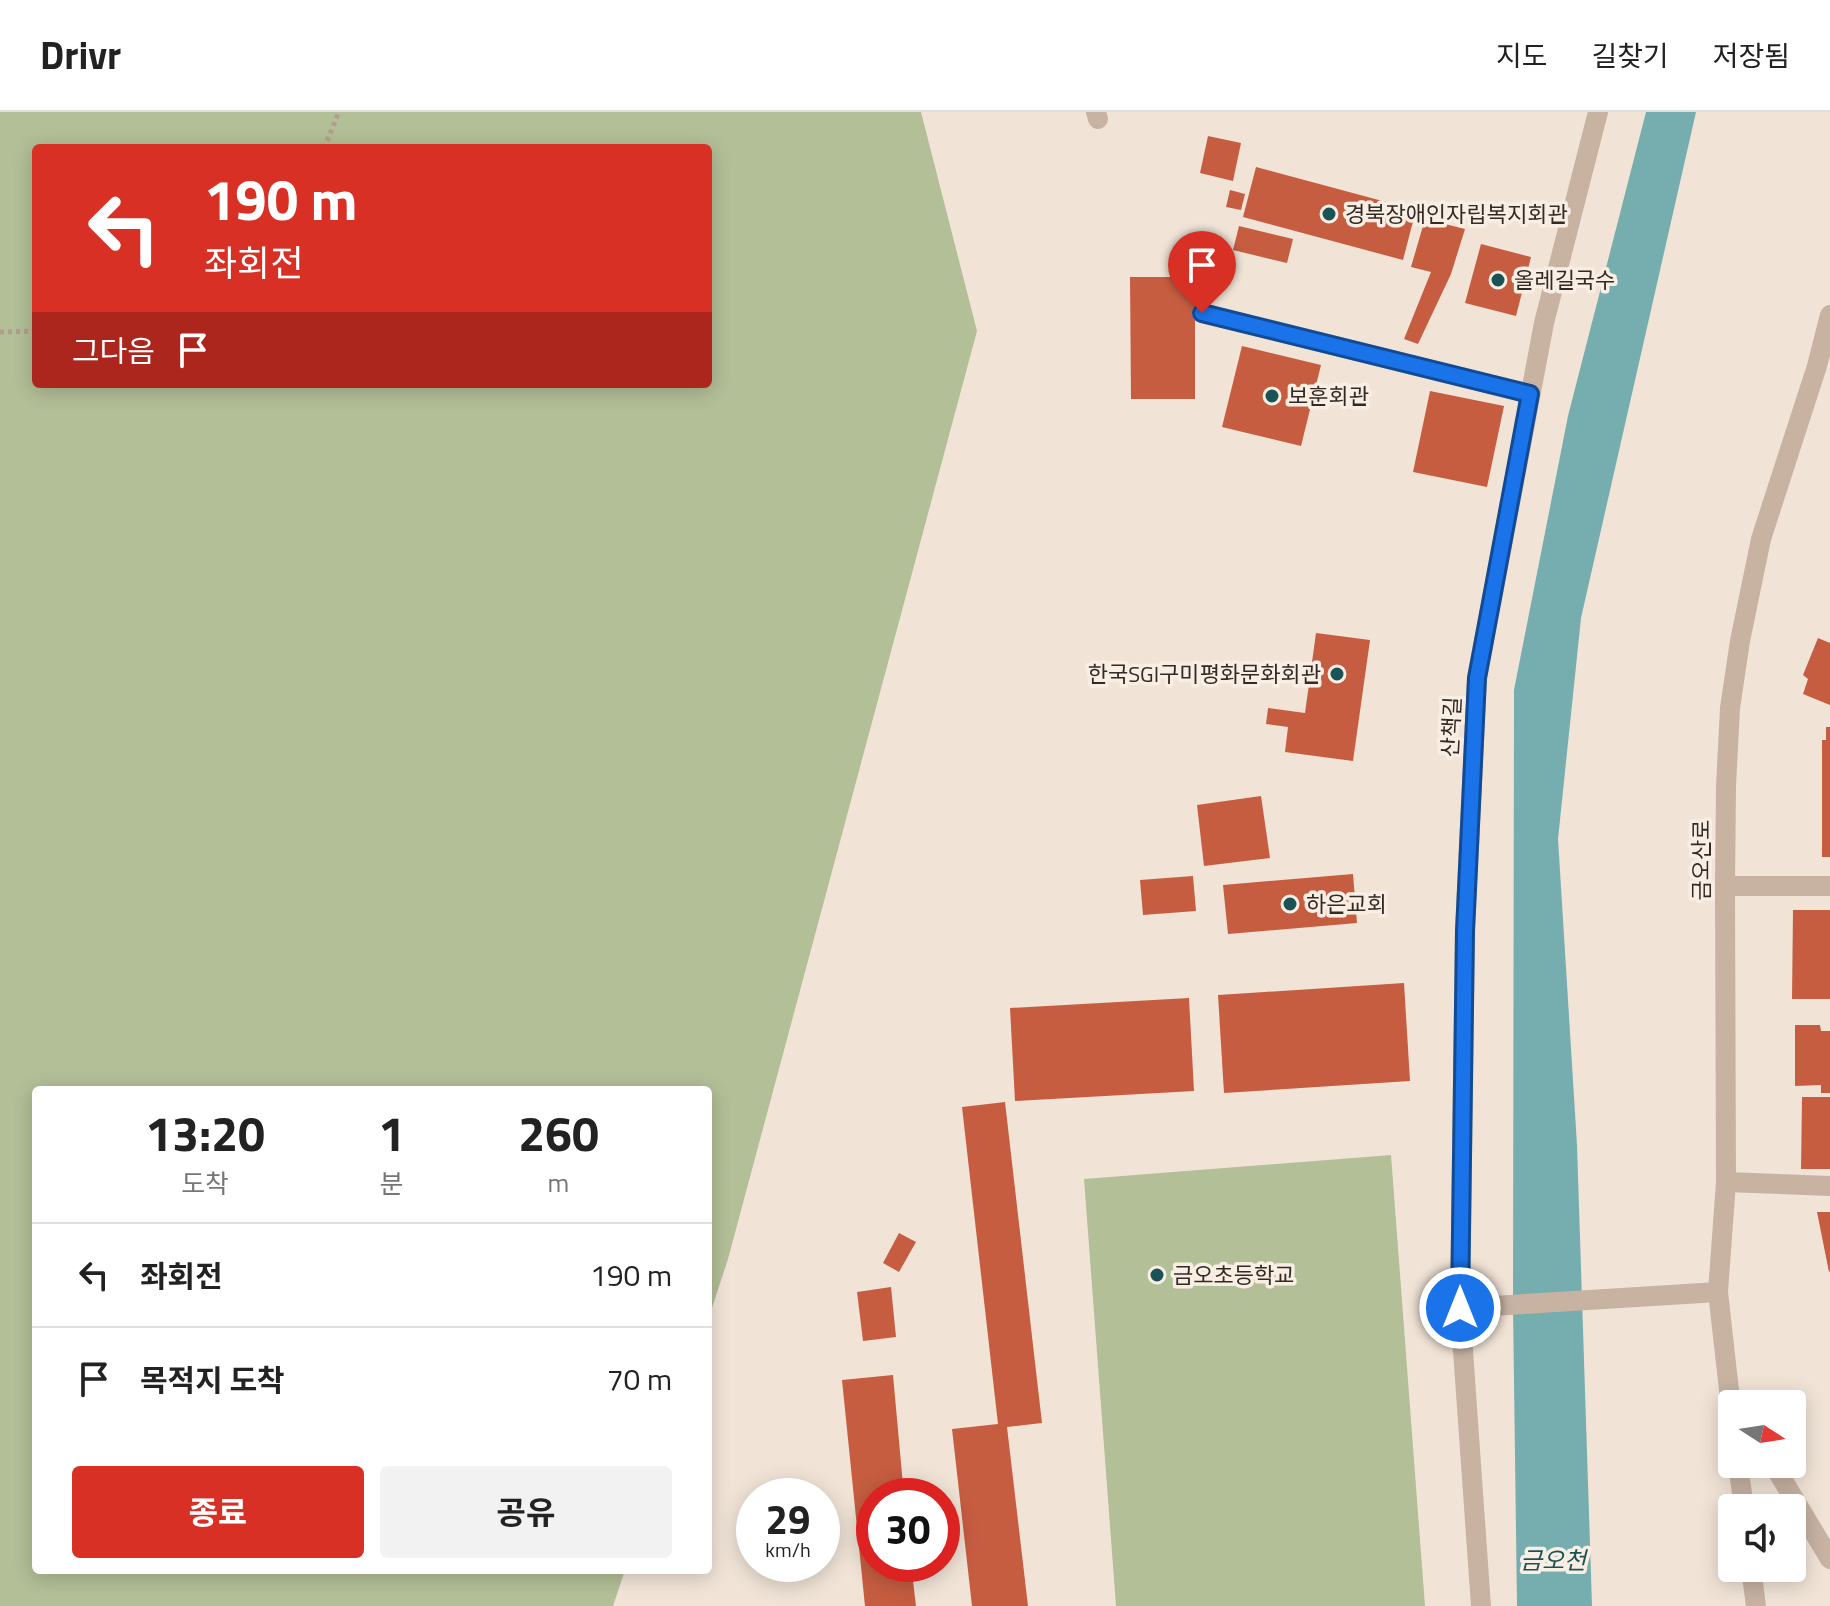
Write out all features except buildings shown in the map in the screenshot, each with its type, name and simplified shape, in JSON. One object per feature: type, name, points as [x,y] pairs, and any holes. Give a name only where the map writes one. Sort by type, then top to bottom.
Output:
[{"type":"street","name":"산책길","points":[[1481,1606],[1460,1308],[1465,931],[1477,678],[1544,323],[1598,112]]},
{"type":"street","points":[[1202,313],[1530,394]]},
{"type":"street","name":"금오산로","points":[[1732,1390],[1718,1292],[1726,1182],[1725,886],[1730,708],[1761,539],[1817,366],[1830,315]]},
{"type":"street","points":[[1725,886],[1830,886]]},
{"type":"street","points":[[1726,1182],[1830,1186]]},
{"type":"street","points":[[1460,1308],[1718,1292]]},
{"type":"street","points":[[1781,1478],[1830,1559]]},
{"type":"street","points":[[1753,1582],[1756,1606]]},
{"type":"path","points":[[326,144],[339,112]]},
{"type":"path","points":[[0,332],[32,331]]},
{"type":"green space","points":[[0,112],[921,112],[977,331],[728,1259],[712,1308],[712,1086],[32,1086],[32,1574],[624,1574],[613,1606],[0,1606]]},
{"type":"green space","points":[[1391,1155],[1425,1606],[1116,1606],[1084,1179]]},
{"type":"water","name":"금오천","points":[[1646,112],[1696,112],[1581,618],[1558,839],[1577,1145],[1592,1606],[1517,1606],[1513,1306],[1514,690],[1568,416]]},
{"type":"place","name":"경북장애인자립복지회관","points":[[1329,214]]},
{"type":"place","name":"올레길국수","points":[[1498,280]]},
{"type":"place","name":"보훈회관","points":[[1272,396]]},
{"type":"place","name":"한국SGI구미평화문화회관","points":[[1337,674]]},
{"type":"place","name":"하은교회","points":[[1290,904]]},
{"type":"place","name":"금오초등학교","points":[[1157,1275]]},
{"type":"route","points":[[1202,313],[1530,394],[1477,678],[1465,931],[1460,1308]]}]
